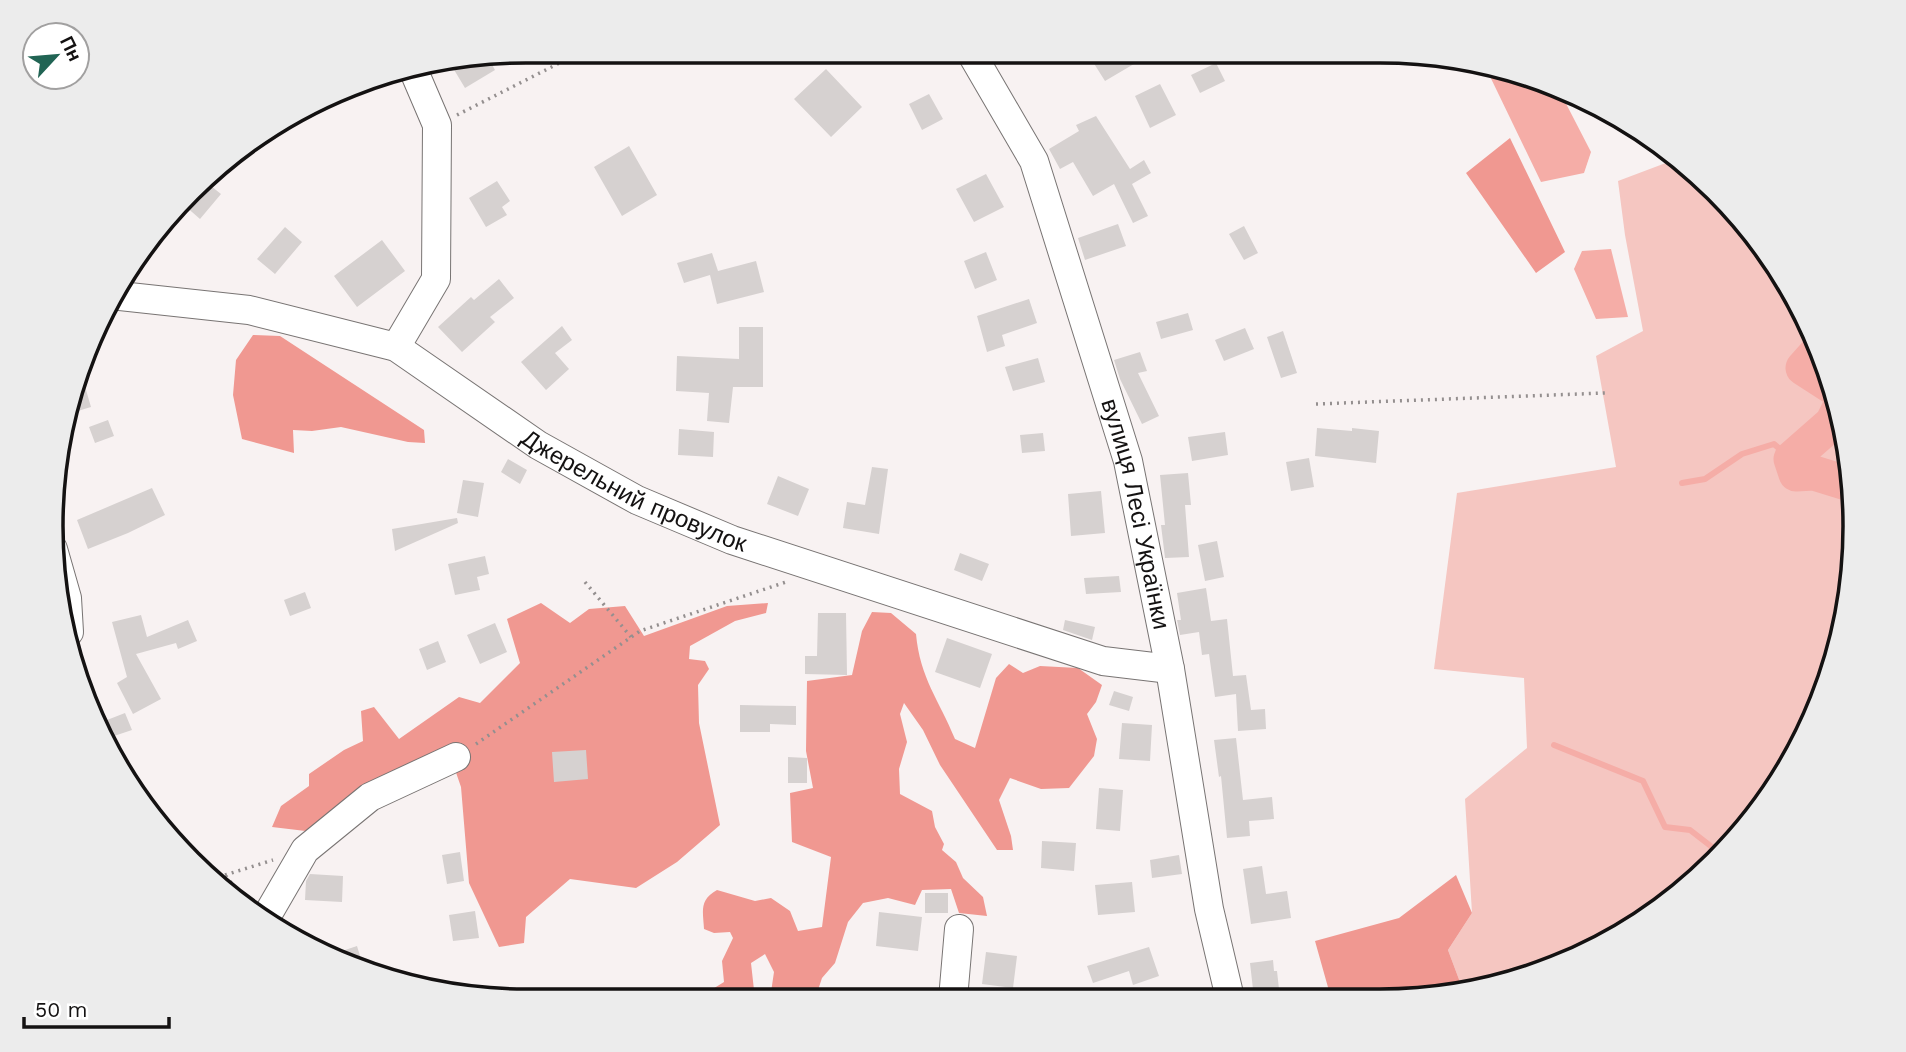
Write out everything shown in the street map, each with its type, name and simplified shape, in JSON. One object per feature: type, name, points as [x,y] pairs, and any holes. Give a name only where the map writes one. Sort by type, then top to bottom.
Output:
[{"type":"street","name":"вулиця Лесі Українки","points":[[977,63],[1034,161],[1128,461],[1170,669],[1209,909],[1228,989]]},
{"type":"street","points":[[396,347],[436,279],[437,125],[417,76]]},
{"type":"street","name":"Джерельний провулок","points":[[124,296],[249,310],[396,347],[538,444],[637,500],[732,540],[1103,661],[1170,669]]},
{"type":"street","points":[[269,911],[305,850],[370,797],[456,757]]},
{"type":"street","points":[[954,989],[959,929]]},
{"type":"path","points":[[437,125],[559,63]]},
{"type":"path","points":[[1316,404],[1605,393]]},
{"type":"path","points":[[456,757],[640,631],[824,570]]},
{"type":"path","points":[[585,582],[632,637]]},
{"type":"path","points":[[222,875],[305,850]]},
{"type":"path","points":[[225,875],[230,882]]},
{"type":"shaded area","points":[[1490,77],[1565,102],[1591,152],[1584,173],[1541,182]]},
{"type":"shaded area","points":[[1510,138],[1565,252],[1536,273],[1466,173]]},
{"type":"shaded area","points":[[1666,163],[1707,199],[1747,244],[1795,321],[1808,349],[1827,406],[1839,466],[1842,556],[1834,616],[1808,703],[1781,758],[1747,808],[1707,853],[1662,893],[1585,941],[1529,964],[1460,982],[1448,950],[1472,913],[1465,799],[1527,748],[1524,678],[1434,669],[1457,493],[1616,467],[1596,356],[1643,331],[1618,181]]},
{"type":"shaded area","points":[[1611,249],[1628,317],[1596,319],[1574,269],[1582,251]]},
{"type":"shaded area","points":[[253,335],[280,336],[424,430],[425,443],[408,442],[341,427],[312,431],[293,430],[294,453],[242,439],[233,395],[236,360]]},
{"type":"shaded area","points":[[541,603],[570,623],[589,609],[625,606],[644,636],[727,606],[768,603],[766,613],[735,621],[690,646],[689,659],[705,661],[709,669],[698,685],[699,723],[720,825],[677,862],[636,888],[570,879],[526,917],[524,943],[499,947],[469,883],[461,787],[452,761],[314,832],[272,827],[281,806],[309,786],[309,774],[344,750],[363,741],[361,711],[374,707],[399,739],[459,697],[480,703],[520,663],[507,619]]},
{"type":"shaded area","points":[[872,612],[891,613],[916,634],[926,676],[955,739],[975,748],[996,678],[1009,664],[1023,673],[1040,666],[1078,668],[1102,685],[1096,702],[1087,714],[1097,739],[1094,756],[1069,788],[1041,789],[1010,778],[999,800],[1013,850],[997,850],[940,765],[923,730],[904,703],[900,714],[907,742],[899,769],[900,794],[932,811],[935,827],[944,844],[942,850],[956,862],[963,878],[983,897],[987,916],[959,913],[951,889],[922,890],[915,905],[888,898],[863,903],[848,922],[835,963],[822,978],[818,989],[771,989],[774,972],[765,954],[751,963],[754,989],[713,989],[724,982],[722,961],[733,938],[730,932],[714,933],[704,929],[705,902],[717,890],[755,901],[771,898],[790,911],[798,931],[822,927],[831,857],[792,842],[790,793],[813,788],[806,751],[807,681],[852,675],[862,631]]},
{"type":"shaded area","points":[[1456,875],[1472,913],[1448,950],[1460,982],[1410,988],[1328,989],[1315,941],[1399,918]]},
{"type":"building","points":[[1094,63],[1136,63],[1105,81]]},
{"type":"building","points":[[1216,63],[1225,81],[1200,93],[1191,75]]},
{"type":"building","points":[[492,64],[495,70],[465,88],[454,69]]},
{"type":"building","points":[[826,69],[862,107],[831,137],[794,99]]},
{"type":"building","points":[[1160,84],[1176,115],[1150,128],[1135,96]]},
{"type":"building","points":[[929,94],[943,119],[922,130],[909,104]]},
{"type":"building","points":[[1096,116],[1130,169],[1144,160],[1151,173],[1132,184],[1148,216],[1133,223],[1114,184],[1093,196],[1073,162],[1060,169],[1049,149],[1079,131],[1076,125]]},
{"type":"building","points":[[629,146],[657,195],[622,216],[594,167]]},
{"type":"building","points":[[986,174],[1004,207],[974,222],[956,189]]},
{"type":"building","points":[[497,181],[510,201],[502,207],[507,215],[486,227],[469,198]]},
{"type":"building","points":[[212,187],[221,194],[200,219],[189,209]]},
{"type":"building","points":[[1118,224],[1126,246],[1085,260],[1078,238]]},
{"type":"building","points":[[1244,226],[1258,253],[1244,260],[1229,234]]},
{"type":"building","points":[[285,227],[302,242],[275,274],[257,259]]},
{"type":"building","points":[[382,240],[405,271],[357,307],[334,276]]},
{"type":"building","points":[[986,252],[997,280],[975,289],[964,261]]},
{"type":"building","points":[[712,253],[718,271],[756,261],[764,292],[717,304],[710,275],[684,283],[677,263]]},
{"type":"building","points":[[499,279],[514,298],[490,317],[495,322],[462,352],[438,327],[471,297],[474,300]]},
{"type":"building","points":[[1029,299],[1037,323],[1002,335],[1005,346],[987,352],[977,316]]},
{"type":"building","points":[[1188,313],[1193,330],[1161,339],[1156,322]]},
{"type":"building","points":[[562,326],[572,340],[555,353],[569,369],[546,390],[521,362]]},
{"type":"building","points":[[739,327],[763,327],[763,387],[733,387],[729,423],[707,421],[709,393],[676,391],[677,356],[739,359]]},
{"type":"building","points":[[1245,328],[1254,349],[1224,361],[1215,340]]},
{"type":"building","points":[[1283,331],[1297,373],[1281,378],[1267,337]]},
{"type":"building","points":[[1140,352],[1147,371],[1138,373],[1159,416],[1142,424],[1120,379],[1114,360]]},
{"type":"building","points":[[1038,358],[1045,382],[1013,391],[1005,367]]},
{"type":"building","points":[[85,387],[91,407],[78,411]]},
{"type":"building","points":[[108,420],[114,436],[95,443],[89,427]]},
{"type":"building","points":[[1317,428],[1379,431],[1376,463],[1315,456]]},
{"type":"building","points":[[679,429],[714,432],[713,457],[678,455]]},
{"type":"building","points":[[1225,432],[1228,455],[1192,461],[1188,437]]},
{"type":"building","points":[[1043,433],[1045,451],[1022,453],[1020,435]]},
{"type":"building","points":[[1309,458],[1314,487],[1291,491],[1286,462]]},
{"type":"building","points":[[508,459],[527,470],[520,484],[501,472]]},
{"type":"building","points":[[872,467],[888,469],[879,534],[843,528],[847,502],[865,505]]},
{"type":"building","points":[[1188,473],[1191,505],[1185,505],[1189,557],[1165,558],[1160,475]]},
{"type":"building","points":[[778,476],[809,489],[798,516],[767,504]]},
{"type":"building","points":[[463,480],[484,483],[478,517],[457,513]]},
{"type":"building","points":[[152,488],[165,515],[88,549],[77,520]]},
{"type":"building","points":[[1101,491],[1105,533],[1071,536],[1068,494]]},
{"type":"building","points":[[457,518],[458,523],[395,551],[392,529]]},
{"type":"building","points":[[1217,541],[1224,577],[1205,581],[1198,545]]},
{"type":"building","points":[[960,553],[989,564],[982,581],[954,570]]},
{"type":"building","points":[[485,556],[489,574],[477,577],[480,590],[455,595],[448,564]]},
{"type":"building","points":[[1119,576],[1121,592],[1086,594],[1084,578]]},
{"type":"building","points":[[1206,588],[1211,621],[1227,619],[1233,676],[1246,675],[1251,710],[1265,709],[1266,729],[1238,731],[1236,694],[1215,697],[1209,654],[1202,655],[1199,632],[1180,635],[1177,593]]},
{"type":"building","points":[[305,592],[311,608],[290,616],[284,600]]},
{"type":"building","points":[[818,613],[846,613],[847,675],[805,674],[805,656],[817,656]]},
{"type":"building","points":[[141,615],[147,637],[188,620],[197,641],[178,649],[176,643],[136,654],[161,699],[133,714],[117,683],[127,677],[112,622]]},
{"type":"building","points":[[1065,620],[1095,627],[1092,640],[1063,630]]},
{"type":"building","points":[[495,623],[507,652],[480,664],[467,635]]},
{"type":"building","points":[[947,638],[992,654],[980,688],[935,672]]},
{"type":"building","points":[[438,641],[446,662],[427,670],[419,649]]},
{"type":"building","points":[[1114,691],[1133,697],[1129,711],[1109,705]]},
{"type":"building","points":[[740,705],[796,706],[796,725],[770,724],[770,732],[740,732]]},
{"type":"building","points":[[125,713],[132,730],[114,736],[107,720]]},
{"type":"building","points":[[1122,723],[1152,725],[1150,761],[1119,759]]},
{"type":"building","points":[[1236,738],[1243,800],[1272,797],[1274,819],[1249,821],[1250,836],[1227,838],[1221,776],[1219,777],[1214,740]]},
{"type":"building","points":[[586,750],[588,779],[554,782],[552,752]]},
{"type":"building","points":[[788,757],[807,758],[807,783],[788,783]]},
{"type":"building","points":[[1099,788],[1123,790],[1120,831],[1096,829]]},
{"type":"building","points":[[1042,841],[1076,843],[1074,871],[1041,868]]},
{"type":"building","points":[[460,852],[464,881],[447,884],[442,855]]},
{"type":"building","points":[[1179,855],[1182,874],[1152,878],[1150,860]]},
{"type":"building","points":[[1262,866],[1266,894],[1287,891],[1291,918],[1251,924],[1243,869]]},
{"type":"building","points":[[310,874],[343,876],[342,902],[305,900],[306,881]]},
{"type":"building","points":[[1132,882],[1135,912],[1098,915],[1095,885]]},
{"type":"building","points":[[925,893],[948,893],[948,913],[925,913]]},
{"type":"building","points":[[475,911],[479,938],[453,941],[449,915]]},
{"type":"building","points":[[879,912],[922,917],[918,951],[876,946]]},
{"type":"building","points":[[357,946],[361,958],[349,954],[342,951]]},
{"type":"building","points":[[1149,947],[1159,976],[1133,985],[1129,971],[1093,983],[1087,966]]},
{"type":"building","points":[[986,952],[1017,956],[1013,988],[982,984]]},
{"type":"building","points":[[1273,960],[1279,989],[1253,989],[1250,963]]},
{"type":"waterway","points":[[1811,359],[1803,368],[1818,378]]},
{"type":"waterway","points":[[1831,424],[1791,459],[1796,474],[1814,473],[1841,481]]},
{"type":"waterway","points":[[1682,483],[1705,479],[1742,454],[1774,444],[1791,459]]},
{"type":"waterway","points":[[1554,745],[1643,781],[1665,827],[1690,830],[1712,847]]}]
